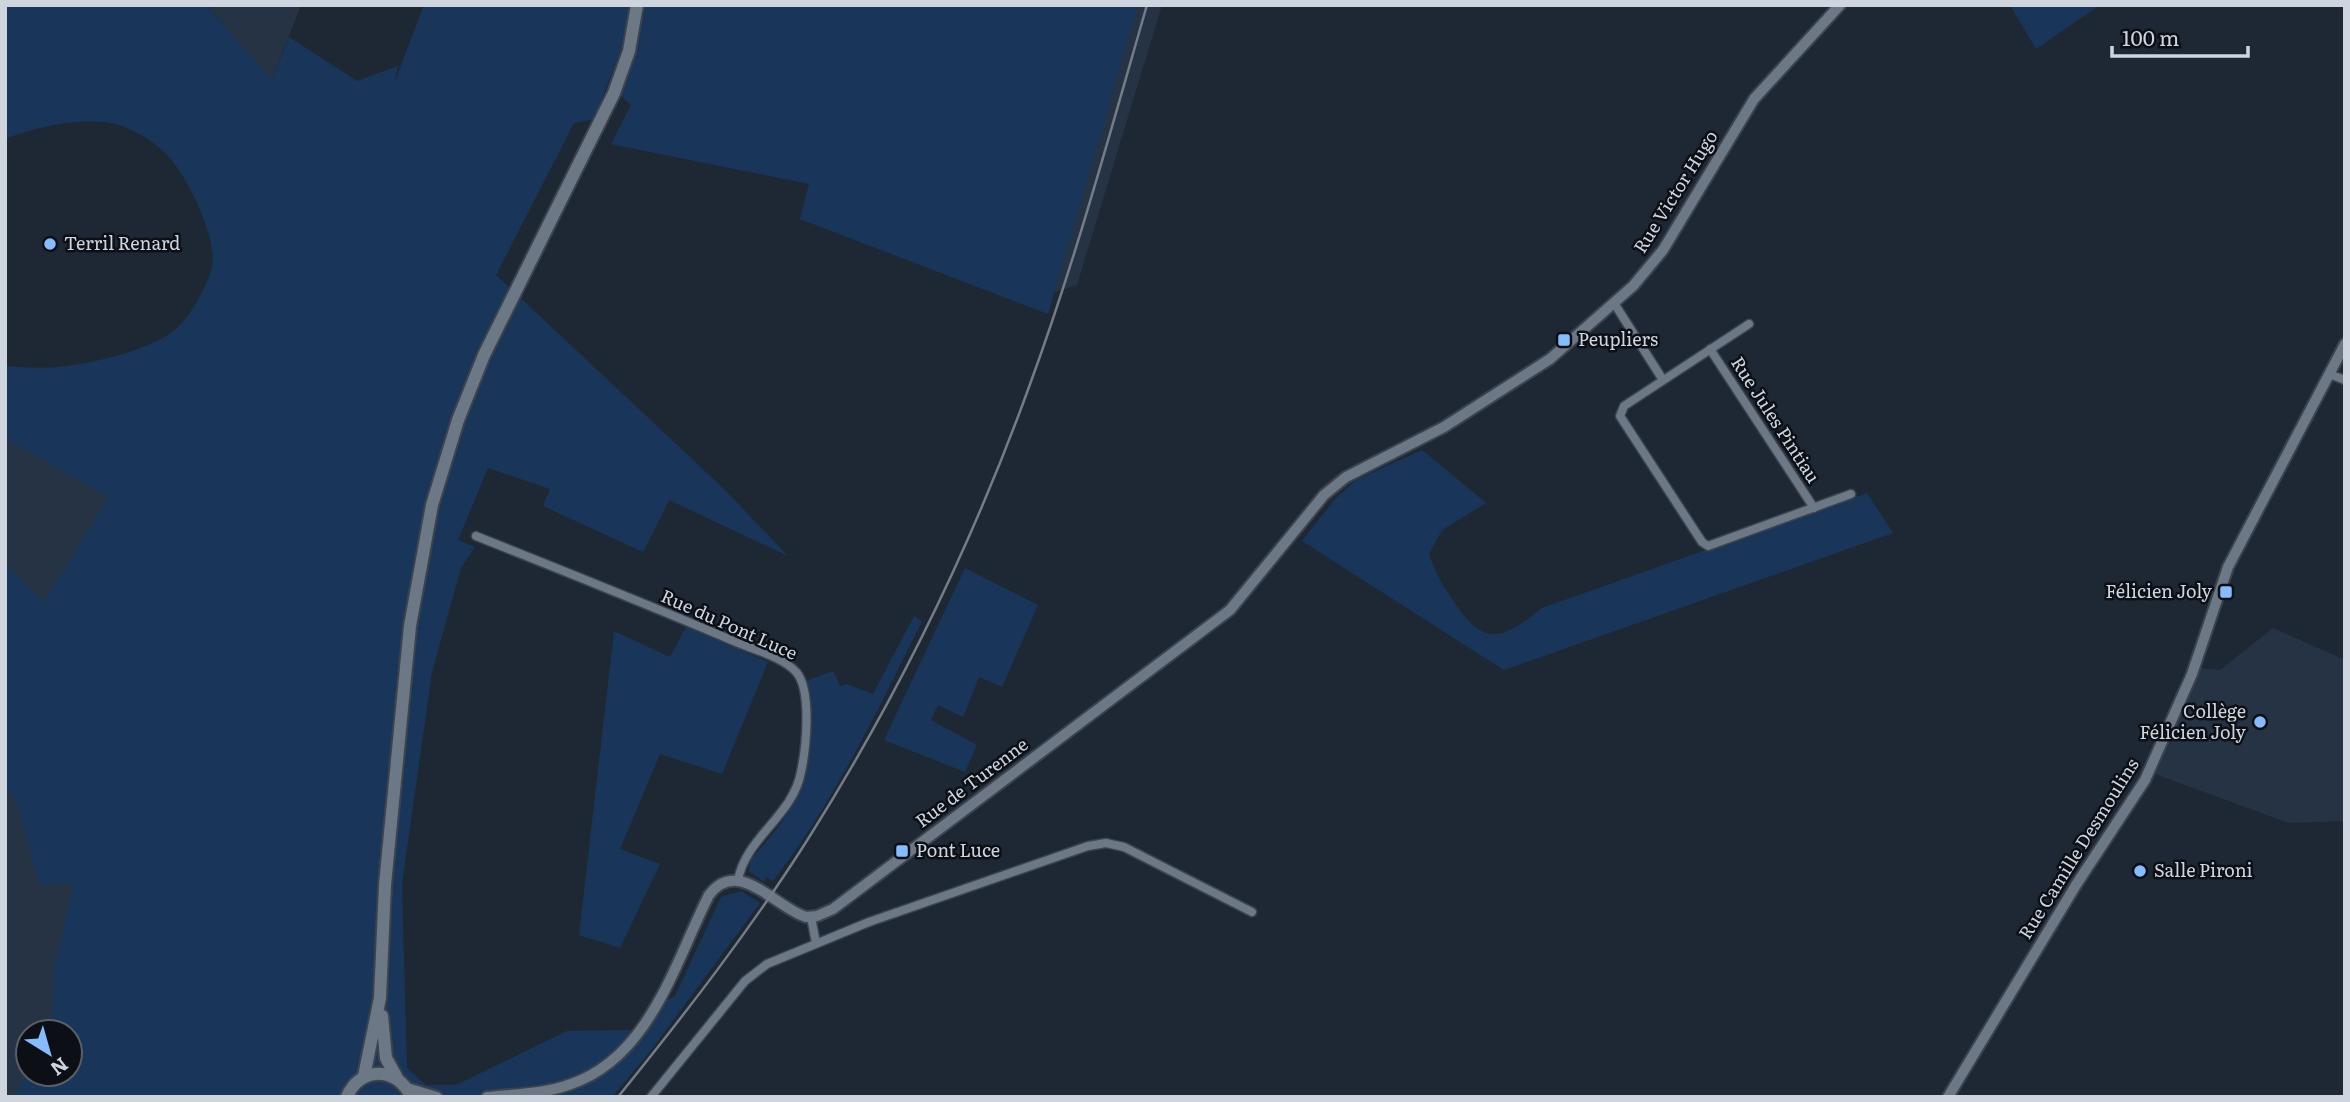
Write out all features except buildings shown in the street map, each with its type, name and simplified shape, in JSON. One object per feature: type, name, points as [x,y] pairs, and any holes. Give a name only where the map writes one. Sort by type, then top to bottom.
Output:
[{"type":"main road","points":[[409,1092],[386,1058],[380,998],[385,885],[405,670],[414,591],[432,505],[458,420],[490,340],[614,93],[629,51],[637,5]]},
{"type":"main road","points":[[364,1076],[380,998]]},
{"type":"main road","points":[[346,1097],[353,1085],[364,1076],[383,1073],[397,1078]]},
{"type":"street","name":"Rue Victor Hugo","points":[[1413,443],[1549,359],[1614,303],[1663,250],[1761,90],[1840,5]]},
{"type":"street","points":[[1614,303],[1663,380]]},
{"type":"street","points":[[1749,324],[1624,406],[1620,416],[1705,544],[1711,545],[1851,494]]},
{"type":"street","name":"Rue Camille Desmoulins","points":[[1948,1097],[2076,885],[2145,780],[2196,665],[2228,567],[2329,374],[2341,363],[2345,344]]},
{"type":"street","name":"Rue Jules Pintiau","points":[[1710,349],[1814,508]]},
{"type":"street","points":[[2329,374],[2345,380]]},
{"type":"street","name":"Rue de Turenne","points":[[811,917],[838,905],[1215,621],[1248,592],[1329,489],[1352,473],[1413,443]]},
{"type":"street","name":"Rue du Pont Luce","points":[[476,536],[722,636],[786,664],[797,674],[803,686],[806,719],[799,781],[788,804],[747,856],[738,880]]},
{"type":"street","points":[[651,1097],[750,976],[773,961],[816,943],[1100,843],[1124,847],[1252,912]]},
{"type":"street","points":[[487,1097],[535,1094],[587,1078],[624,1050],[659,1000],[709,895],[723,883],[738,880],[752,884],[797,913],[811,917],[816,943]]},
{"type":"street","points":[[409,1092],[437,1097]]},
{"type":"shaded area","points":[[5,5],[206,5],[272,79],[289,37],[357,81],[398,66],[394,84],[424,5],[629,5],[624,42],[594,119],[574,123],[496,275],[723,488],[788,556],[669,500],[643,552],[543,506],[550,489],[488,468],[458,540],[475,547],[461,568],[432,672],[402,884],[407,1068],[426,1085],[456,1085],[567,1031],[631,1030],[643,1036],[663,1002],[675,996],[721,897],[741,891],[760,903],[652,1049],[612,1097],[15,1097],[19,1088],[84,1088],[84,1018],[52,1018],[54,972],[73,883],[40,885],[15,799],[5,788],[5,563],[44,602],[109,497],[5,438],[5,366],[45,368],[72,365],[104,359],[154,343],[178,327],[194,307],[210,274],[213,255],[200,209],[184,178],[163,151],[139,134],[119,125],[93,121],[31,130],[5,139]]},
{"type":"shaded area","points":[[206,5],[301,5],[272,79]]},
{"type":"shaded area","points":[[643,5],[1138,5],[1048,314],[800,219],[809,184],[611,144],[631,105],[621,96],[636,45]]},
{"type":"shaded area","points":[[1137,5],[1162,5],[1077,285],[1052,293]]},
{"type":"shaded area","points":[[2010,5],[2100,5],[2036,49]]},
{"type":"shaded area","points":[[5,436],[110,497],[44,603],[138,842],[74,1018],[14,1018],[14,1088],[33,1088],[36,1097],[5,1097]]},
{"type":"shaded area","points":[[1422,450],[1486,503],[1442,530],[1429,554],[1454,602],[1475,627],[1485,633],[1505,632],[1542,608],[1867,493],[1893,533],[1504,670],[1302,541],[1335,499],[1356,480]]},
{"type":"shaded area","points":[[965,568],[1038,605],[1002,687],[979,677],[963,717],[938,705],[931,720],[977,745],[965,772],[884,740]]},
{"type":"shaded area","points":[[914,616],[922,621],[854,755],[795,851],[773,881],[766,877],[764,882],[749,871],[750,861],[783,820],[795,799],[800,783],[806,750],[806,681],[833,671],[840,686],[846,684],[873,694]]},
{"type":"shaded area","points":[[686,627],[768,662],[722,774],[660,754],[620,849],[660,864],[620,948],[579,935],[614,631],[670,657]]},
{"type":"shaded area","name":"Collège Félicien Joly","points":[[2273,628],[2345,660],[2345,821],[2289,823],[2155,774],[2197,668],[2220,670]]},
{"type":"railway","points":[[618,1097],[717,971],[786,873],[841,786],[931,619],[1007,446],[1046,340],[1147,5]]},
{"type":"place","name":"Terril Renard","points":[[50,244]]},
{"type":"place","name":"Peupliers","points":[[1564,340]]},
{"type":"place","name":"Félicien Joly","points":[[2226,592]]},
{"type":"place","name":"Collège Félicien Joly","points":[[2260,722]]},
{"type":"place","name":"Pont Luce","points":[[902,851]]},
{"type":"place","name":"Salle Pironi","points":[[2140,871]]}]
